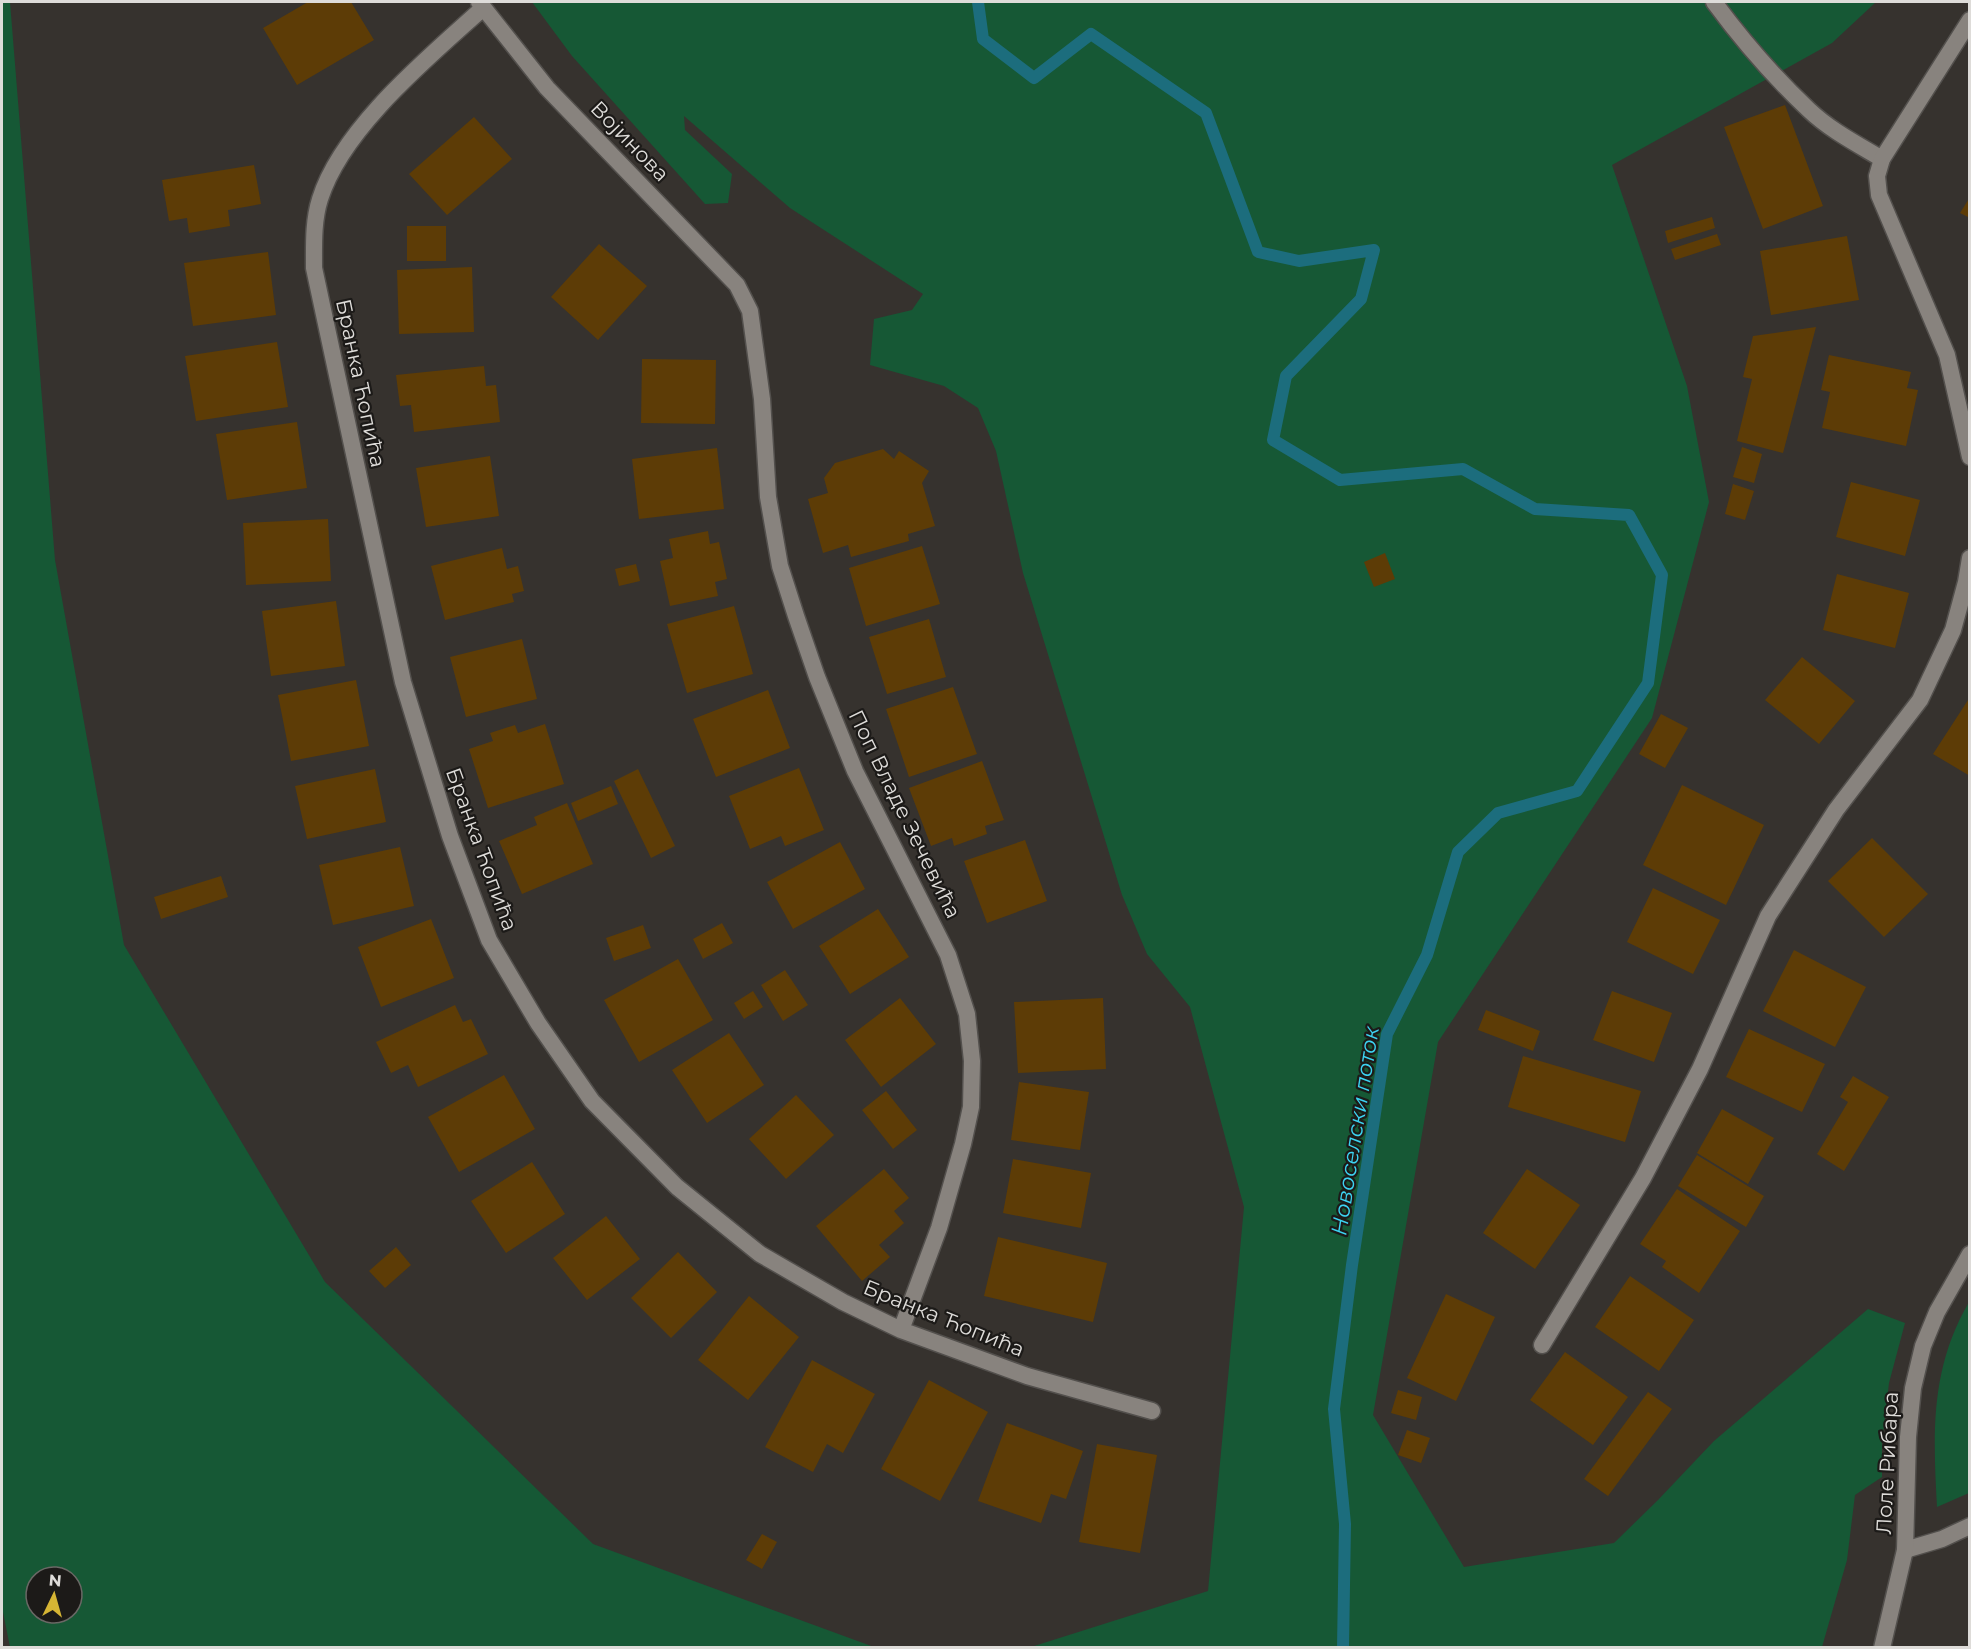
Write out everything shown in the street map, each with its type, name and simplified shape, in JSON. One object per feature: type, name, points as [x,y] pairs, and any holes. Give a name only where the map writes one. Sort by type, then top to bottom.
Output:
[{"type":"street","points":[[1714,2],[1740,37],[1810,111],[1836,131],[1882,159]]},
{"type":"street","name":"Војинова","points":[[481,5],[547,88],[723,269],[737,285],[750,311]]},
{"type":"street","name":"Бранка Ћопића","points":[[481,5],[408,76],[364,124],[333,168],[320,199],[314,233],[314,268],[403,682],[450,836],[489,940],[538,1023],[592,1101],[676,1187],[760,1254],[843,1302],[901,1330],[1027,1376],[1152,1411]]},
{"type":"street","points":[[1970,20],[1882,159],[1877,176],[1879,195],[1947,355],[1970,457]]},
{"type":"street","name":"Поп Владе Зечевића","points":[[750,311],[762,399],[768,497],[780,566],[817,677],[855,771],[948,955],[967,1014],[972,1061],[971,1107],[939,1228],[901,1330]]},
{"type":"street","points":[[1542,1345],[1643,1178],[1700,1069],[1768,916],[1836,810],[1920,700],[1953,630],[1970,558]]},
{"type":"street","name":"Лоле Рибара","points":[[1882,1647],[1905,1550],[1908,1437],[1913,1388],[1923,1346],[1937,1312],[1970,1254]]},
{"type":"street","points":[[1905,1550],[1942,1539],[1970,1526]]},
{"type":"green space","points":[[2,2],[10,2],[55,560],[124,945],[325,1282],[593,1544],[874,1647],[10,1647],[2,1607]]},
{"type":"green space","points":[[532,2],[1876,2],[1832,43],[1612,165],[1687,386],[1709,502],[1652,718],[1438,1042],[1373,1415],[1464,1567],[1614,1543],[1714,1441],[1868,1309],[1905,1323],[1889,1383],[1882,1443],[1882,1477],[1855,1495],[1847,1560],[1822,1647],[1031,1647],[1208,1591],[1244,1207],[1190,1007],[1147,954],[1122,895],[1023,573],[996,451],[978,408],[944,386],[870,365],[874,319],[912,310],[923,294],[790,208],[684,116],[685,130],[732,174],[728,203],[705,204],[572,56]]},
{"type":"green space","points":[[1969,1302],[1969,1493],[1937,1507],[1935,1427],[1937,1402],[1947,1352],[1956,1327]]},
{"type":"building","points":[[308,2],[351,2],[374,40],[297,85],[263,28]]},
{"type":"building","points":[[1785,105],[1823,206],[1763,229],[1724,127]]},
{"type":"building","points":[[474,117],[512,159],[447,215],[409,174]]},
{"type":"building","points":[[254,165],[261,204],[228,210],[230,226],[189,233],[187,218],[169,221],[162,180]]},
{"type":"building","points":[[1970,197],[1970,218],[1960,213]]},
{"type":"building","points":[[1712,217],[1715,228],[1668,243],[1665,231]]},
{"type":"building","points":[[407,226],[446,226],[446,261],[407,261]]},
{"type":"building","points":[[1717,234],[1721,245],[1675,260],[1671,249]]},
{"type":"building","points":[[1847,236],[1859,300],[1771,315],[1760,251]]},
{"type":"building","points":[[599,244],[647,286],[598,340],[551,297]]},
{"type":"building","points":[[268,252],[276,315],[193,326],[184,263]]},
{"type":"building","points":[[472,267],[474,332],[399,334],[397,270]]},
{"type":"building","points":[[1816,327],[1783,453],[1737,441],[1752,379],[1743,377],[1753,336]]},
{"type":"building","points":[[277,342],[288,407],[196,421],[185,356]]},
{"type":"building","points":[[1829,355],[1911,372],[1907,388],[1918,390],[1906,446],[1822,428],[1830,392],[1821,390]]},
{"type":"building","points":[[642,359],[716,360],[715,424],[641,423]]},
{"type":"building","points":[[484,366],[486,386],[496,385],[500,422],[414,432],[411,405],[400,406],[396,375]]},
{"type":"building","points":[[297,422],[307,488],[227,500],[216,434]]},
{"type":"building","points":[[1742,447],[1762,454],[1754,483],[1733,477]]},
{"type":"building","points":[[717,448],[724,509],[639,519],[632,459]]},
{"type":"building","points":[[883,449],[894,459],[899,451],[929,471],[922,483],[935,526],[908,534],[909,541],[851,557],[848,545],[823,553],[808,499],[828,493],[824,478],[835,463]]},
{"type":"building","points":[[490,456],[499,516],[426,527],[416,468]]},
{"type":"building","points":[[1851,482],[1920,500],[1905,556],[1836,537]]},
{"type":"building","points":[[1733,484],[1754,491],[1745,520],[1725,514]]},
{"type":"building","points":[[328,519],[331,581],[246,585],[243,523]]},
{"type":"building","points":[[708,531],[710,544],[719,542],[727,579],[715,582],[718,596],[670,606],[660,561],[673,558],[669,539]]},
{"type":"building","points":[[922,546],[940,604],[866,626],[849,568]]},
{"type":"building","points":[[502,548],[507,569],[518,566],[524,591],[512,594],[514,602],[445,620],[431,566]]},
{"type":"building","points":[[1385,553],[1395,579],[1374,587],[1364,562]]},
{"type":"building","points":[[636,564],[640,581],[619,586],[615,569]]},
{"type":"building","points":[[1837,574],[1909,593],[1895,648],[1823,630]]},
{"type":"building","points":[[336,601],[345,666],[271,676],[262,611]]},
{"type":"building","points":[[734,606],[753,674],[687,693],[667,624]]},
{"type":"building","points":[[929,619],[946,677],[887,694],[869,637]]},
{"type":"building","points":[[522,639],[537,699],[466,717],[450,657]]},
{"type":"building","points":[[1802,657],[1855,701],[1819,744],[1765,700]]},
{"type":"building","points":[[356,680],[369,746],[291,761],[278,695]]},
{"type":"building","points":[[953,687],[977,754],[909,777],[886,709]]},
{"type":"building","points":[[768,690],[790,748],[716,777],[693,719]]},
{"type":"building","points":[[1970,697],[1970,776],[1933,754]]},
{"type":"building","points":[[1661,714],[1688,728],[1665,768],[1639,754]]},
{"type":"building","points":[[545,724],[564,784],[488,808],[469,749],[493,741],[490,733],[515,725],[518,733]]},
{"type":"building","points":[[982,761],[1004,820],[985,826],[987,834],[954,846],[952,838],[931,846],[909,788]]},
{"type":"building","points":[[799,768],[824,830],[785,846],[781,836],[750,849],[729,796]]},
{"type":"building","points":[[375,769],[386,822],[307,839],[295,786]]},
{"type":"building","points":[[638,769],[675,846],[651,858],[614,781]]},
{"type":"building","points":[[1682,785],[1764,825],[1726,905],[1643,865]]},
{"type":"building","points":[[611,786],[618,804],[578,821],[571,803]]},
{"type":"building","points":[[567,803],[593,864],[522,894],[499,841],[537,825],[534,817]]},
{"type":"building","points":[[1872,838],[1928,894],[1884,937],[1828,881]]},
{"type":"building","points":[[1025,840],[1047,901],[987,923],[964,861]]},
{"type":"building","points":[[840,842],[865,889],[793,929],[767,882]]},
{"type":"building","points":[[400,847],[414,906],[333,925],[319,865]]},
{"type":"building","points":[[221,876],[228,897],[161,919],[154,897]]},
{"type":"building","points":[[1653,888],[1720,920],[1693,974],[1627,942]]},
{"type":"building","points":[[878,909],[909,957],[850,994],[819,946]]},
{"type":"building","points":[[431,919],[454,978],[381,1007],[358,947]]},
{"type":"building","points":[[722,923],[733,943],[703,959],[693,939]]},
{"type":"building","points":[[643,925],[651,948],[614,961],[606,938]]},
{"type":"building","points":[[1794,950],[1866,987],[1835,1047],[1763,1011]]},
{"type":"building","points":[[678,959],[713,1020],[639,1062],[604,1000]]},
{"type":"building","points":[[785,970],[808,1005],[783,1021],[761,985]]},
{"type":"building","points":[[753,991],[763,1007],[744,1019],[734,1003]]},
{"type":"building","points":[[1612,991],[1672,1013],[1654,1062],[1593,1040]]},
{"type":"building","points":[[900,998],[936,1044],[881,1087],[845,1040]]},
{"type":"building","points":[[1103,998],[1106,1069],[1018,1073],[1014,1002]]},
{"type":"building","points":[[455,1005],[463,1022],[471,1019],[488,1054],[418,1087],[408,1065],[391,1073],[376,1042]]},
{"type":"building","points":[[1486,1010],[1540,1031],[1533,1051],[1478,1030]]},
{"type":"building","points":[[1749,1029],[1825,1064],[1802,1112],[1726,1077]]},
{"type":"building","points":[[729,1033],[764,1085],[707,1123],[672,1070]]},
{"type":"building","points":[[1523,1056],[1641,1091],[1625,1142],[1508,1107]]},
{"type":"building","points":[[504,1075],[535,1129],[459,1172],[428,1117]]},
{"type":"building","points":[[1853,1076],[1889,1097],[1844,1171],[1817,1154],[1848,1102],[1840,1097]]},
{"type":"building","points":[[1019,1082],[1089,1092],[1080,1150],[1011,1140]]},
{"type":"building","points":[[886,1091],[917,1130],[893,1149],[862,1110]]},
{"type":"building","points":[[796,1095],[834,1135],[786,1179],[749,1139]]},
{"type":"building","points":[[1722,1109],[1774,1138],[1748,1184],[1697,1153]]},
{"type":"building","points":[[1697,1155],[1764,1196],[1746,1227],[1678,1186]]},
{"type":"building","points":[[1013,1159],[1091,1173],[1081,1228],[1003,1213]]},
{"type":"building","points":[[532,1162],[565,1214],[506,1253],[471,1201]]},
{"type":"building","points":[[884,1169],[909,1198],[894,1211],[904,1223],[879,1245],[890,1257],[862,1281],[816,1226]]},
{"type":"building","points":[[1527,1169],[1580,1205],[1535,1269],[1483,1233]]},
{"type":"building","points":[[1677,1189],[1740,1231],[1699,1293],[1662,1267],[1666,1261],[1640,1244]]},
{"type":"building","points":[[606,1216],[640,1259],[587,1300],[553,1258]]},
{"type":"building","points":[[998,1237],[1107,1263],[1093,1322],[984,1296]]},
{"type":"building","points":[[396,1247],[411,1265],[385,1288],[369,1271]]},
{"type":"building","points":[[678,1252],[717,1292],[671,1338],[631,1298]]},
{"type":"building","points":[[1630,1276],[1694,1320],[1659,1371],[1595,1327]]},
{"type":"building","points":[[1446,1294],[1495,1317],[1456,1401],[1407,1378]]},
{"type":"building","points":[[749,1296],[799,1337],[748,1400],[698,1360]]},
{"type":"building","points":[[1565,1352],[1628,1397],[1593,1445],[1530,1400]]},
{"type":"building","points":[[812,1360],[875,1394],[843,1453],[827,1444],[813,1472],[765,1447]]},
{"type":"building","points":[[929,1380],[988,1412],[940,1501],[881,1469]]},
{"type":"building","points":[[1398,1390],[1422,1397],[1416,1420],[1391,1413]]},
{"type":"building","points":[[1648,1392],[1672,1409],[1608,1496],[1584,1479]]},
{"type":"building","points":[[1007,1423],[1083,1451],[1066,1499],[1051,1494],[1041,1523],[978,1501]]},
{"type":"building","points":[[1407,1430],[1430,1438],[1421,1463],[1398,1455]]},
{"type":"building","points":[[1097,1444],[1157,1455],[1140,1553],[1079,1542]]},
{"type":"building","points":[[762,1534],[777,1542],[762,1569],[746,1560]]},
{"type":"waterway","name":"Новоселски поток","points":[[978,2],[983,39],[1034,78],[1091,34],[1206,113],[1258,252],[1299,261],[1374,250],[1361,299],[1286,376],[1273,440],[1340,480],[1463,469],[1535,509],[1629,515],[1662,575],[1648,683],[1577,791],[1498,813],[1458,852],[1427,955],[1387,1034],[1352,1265],[1334,1409],[1345,1524],[1343,1648]]}]
